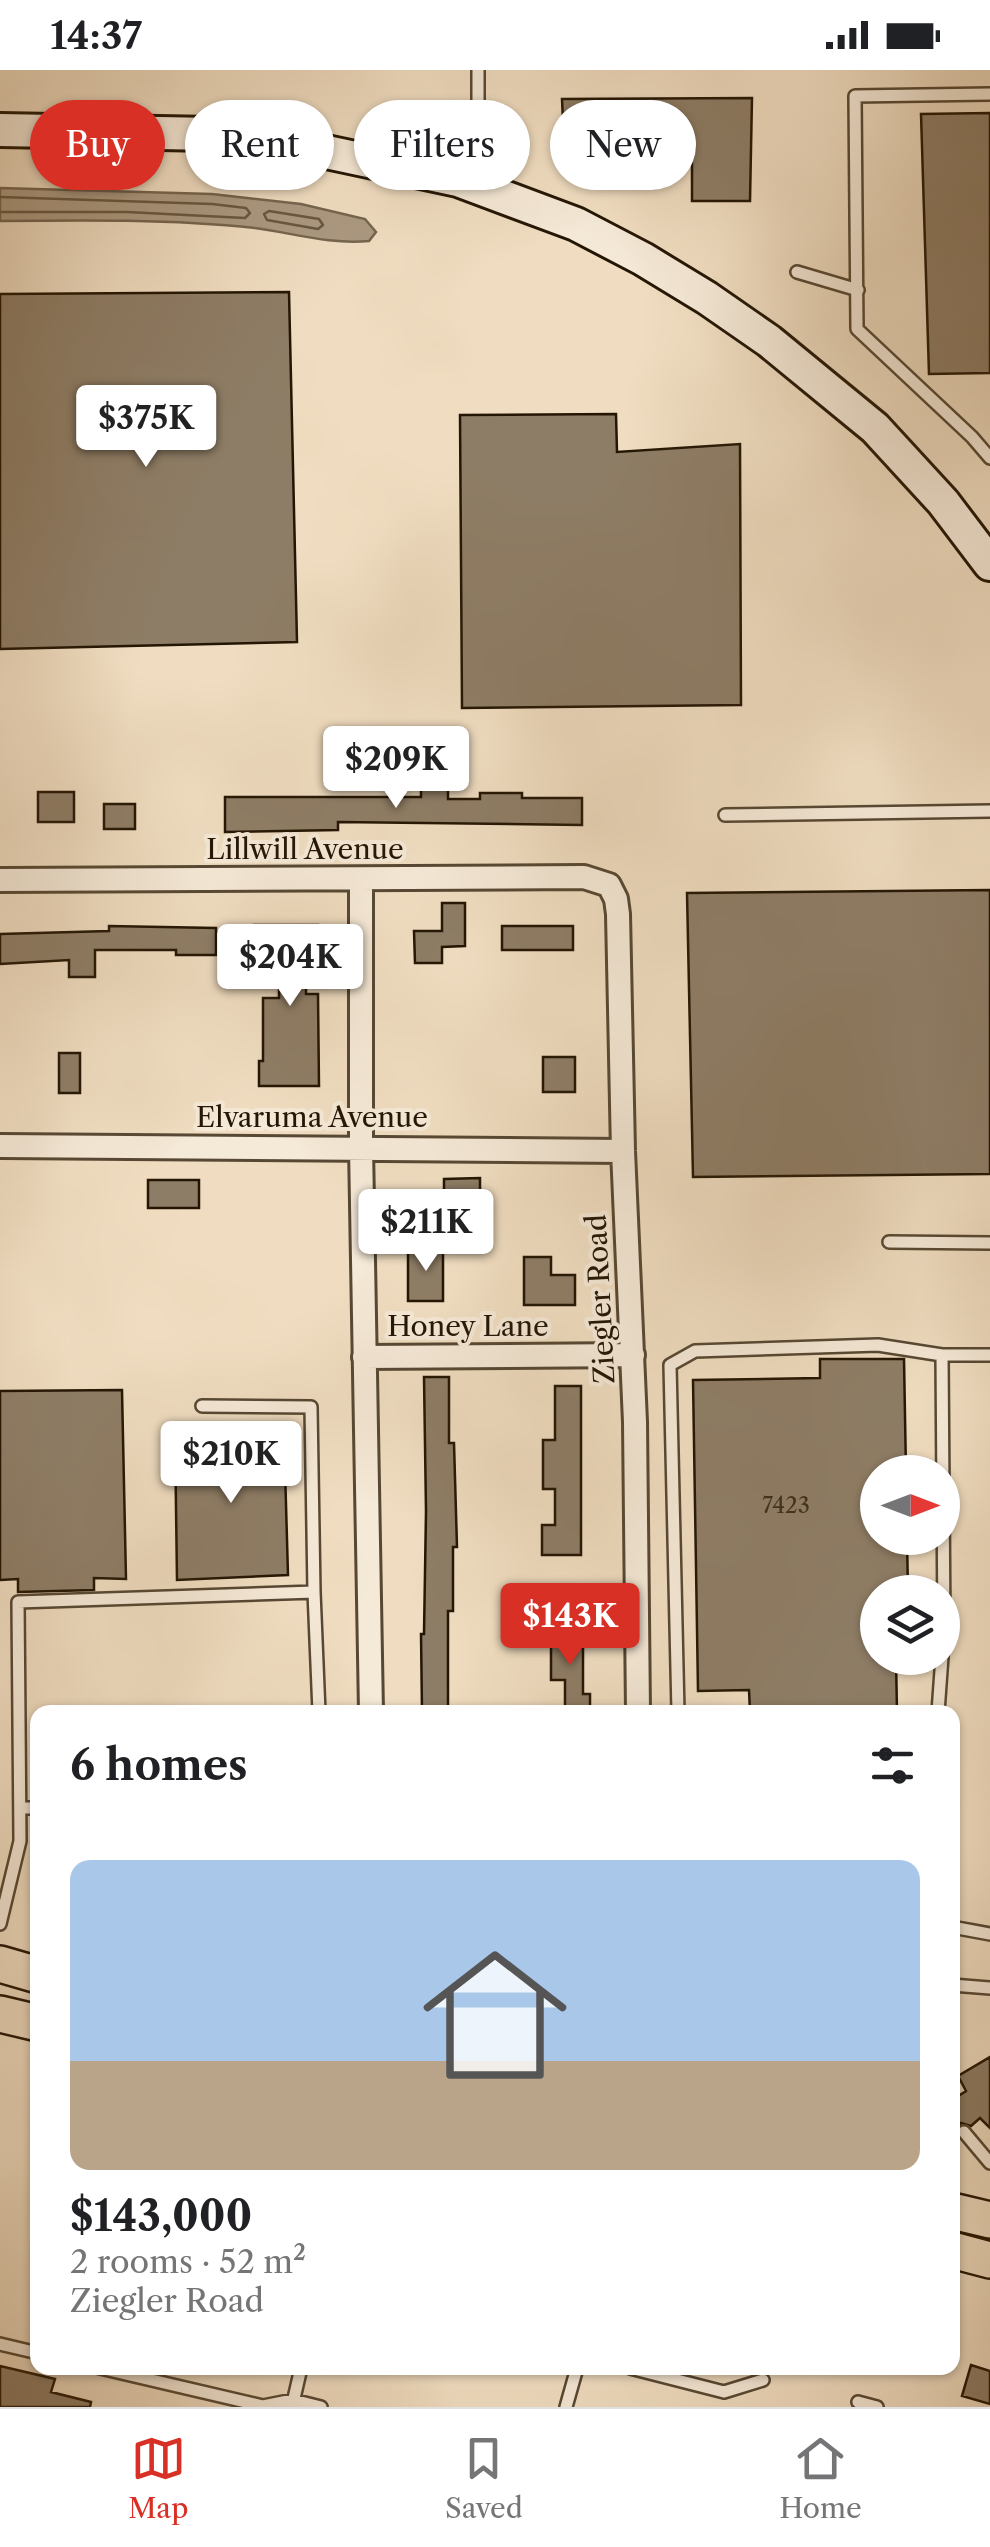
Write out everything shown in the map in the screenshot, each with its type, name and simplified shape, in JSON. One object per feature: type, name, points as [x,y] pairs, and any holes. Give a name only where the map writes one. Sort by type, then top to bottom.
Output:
[{"type":"main road","points":[[0,1964],[30,1973]]},
{"type":"main road","points":[[0,2014],[30,2021]]},
{"type":"main road","points":[[960,2213],[990,2220]]},
{"type":"main road","points":[[960,2252],[990,2260]]},
{"type":"street","points":[[0,130],[212,134],[354,158]]},
{"type":"street","points":[[485,190],[576,224],[643,259],[768,341],[875,428],[985,548]]},
{"type":"street","name":"Lillwill Avenue","points":[[0,880],[584,877],[610,885]]},
{"type":"street","points":[[361,879],[361,1147],[371,1705]]},
{"type":"street","name":"Ziegler Road","points":[[610,885],[618,914],[623,1151],[633,1355],[638,1705]]},
{"type":"street","name":"Elvaruma Avenue","points":[[0,1146],[623,1151]]},
{"type":"street","name":"Honey Lane","points":[[364,1357],[633,1355]]},
{"type":"lane","points":[[478,70],[478,100]]},
{"type":"lane","points":[[990,94],[855,96],[857,330],[990,458]]},
{"type":"lane","points":[[796,272],[858,290]]},
{"type":"lane","points":[[725,815],[990,811]]},
{"type":"lane","points":[[889,1242],[990,1243]]},
{"type":"lane","points":[[678,1705],[670,1364],[695,1352],[878,1345],[942,1355],[990,1355]]},
{"type":"lane","points":[[939,1705],[944,1629],[942,1355]]},
{"type":"lane","points":[[202,1406],[311,1406],[319,1705]]},
{"type":"lane","points":[[0,1924],[20,1842],[22,1808],[18,1602],[314,1592]]},
{"type":"lane","points":[[22,1808],[30,1808]]},
{"type":"lane","points":[[960,1928],[990,1934]]},
{"type":"lane","points":[[960,1986],[990,1988]]},
{"type":"lane","points":[[964,2132],[990,2164]]},
{"type":"lane","points":[[0,2344],[30,2351]]},
{"type":"lane","points":[[130,2375],[263,2406],[292,2403],[321,2407]]},
{"type":"lane","points":[[292,2403],[300,2375]]},
{"type":"lane","points":[[566,2407],[574,2375]]},
{"type":"lane","points":[[657,2375],[724,2392],[763,2380]]},
{"type":"lane","points":[[858,2402],[877,2407]]},
{"type":"water","points":[[0,188],[212,194],[301,204],[365,219],[376,232],[369,241],[354,242],[192,223],[0,221]]},
{"type":"building","points":[[752,98],[750,201],[692,201],[692,190],[696,190],[696,100],[562,99]]},
{"type":"building","points":[[990,113],[990,373],[929,374],[921,114]]},
{"type":"building","points":[[289,292],[297,642],[0,649],[0,294]]},
{"type":"building","points":[[616,414],[617,452],[740,444],[741,705],[462,708],[460,415]]},
{"type":"building","points":[[421,786],[448,786],[448,799],[480,799],[480,793],[582,798],[582,825],[338,822],[338,830],[225,832],[225,797],[421,797]]},
{"type":"building","points":[[38,792],[74,792],[74,822],[38,822]]},
{"type":"building","points":[[104,804],[135,804],[135,829],[104,829]]},
{"type":"building","points":[[990,890],[990,1174],[693,1177],[687,893]]},
{"type":"building","points":[[442,903],[465,903],[465,946],[442,947],[442,963],[415,963],[414,931],[442,931]]},
{"type":"building","points":[[254,925],[318,925],[318,955],[306,955],[306,994],[318,994],[319,1086],[259,1086],[263,998],[279,998],[279,955],[254,955]]},
{"type":"building","points":[[109,926],[216,928],[216,955],[176,955],[176,950],[95,950],[95,977],[69,977],[69,960],[0,964],[0,934],[109,931]]},
{"type":"building","points":[[502,926],[573,926],[573,950],[502,950]]},
{"type":"building","points":[[59,1053],[80,1053],[80,1093],[59,1093]]},
{"type":"building","points":[[543,1057],[575,1057],[575,1092],[543,1092]]},
{"type":"building","points":[[480,1178],[480,1221],[453,1221],[453,1209],[444,1209],[444,1179]]},
{"type":"building","points":[[148,1180],[199,1180],[199,1208],[148,1208]]},
{"type":"building","points":[[408,1247],[443,1247],[443,1301],[408,1301]]},
{"type":"building","points":[[524,1257],[551,1257],[551,1275],[575,1275],[575,1305],[524,1305]]},
{"type":"building","points":[[820,1359],[904,1359],[906,1455],[860,1455],[860,1555],[907,1555],[908,1575],[860,1575],[860,1675],[896,1675],[897,1705],[750,1705],[749,1690],[698,1691],[693,1380],[820,1378]]},
{"type":"building","points":[[424,1377],[449,1377],[449,1443],[454,1443],[457,1547],[453,1547],[453,1611],[448,1611],[448,1705],[422,1705]]},
{"type":"building","points":[[555,1386],[581,1386],[581,1555],[542,1555],[542,1525],[555,1525],[555,1489],[543,1489],[543,1440],[555,1440]]},
{"type":"building","points":[[122,1390],[126,1579],[94,1578],[94,1590],[18,1592],[18,1579],[0,1580],[0,1391]]},
{"type":"building","points":[[284,1433],[288,1575],[177,1580],[175,1434]]},
{"type":"building","points":[[551,1631],[583,1631],[583,1694],[590,1694],[590,1705],[565,1705],[565,1680],[551,1680]]},
{"type":"building","points":[[990,2057],[990,2128],[980,2118],[971,2126],[960,2124],[960,2095],[966,2091],[960,2075]]},
{"type":"building","points":[[971,2365],[990,2371],[990,2404],[962,2396]]},
{"type":"building","points":[[0,2366],[55,2379],[51,2392],[91,2402],[90,2407],[0,2407]]}]
